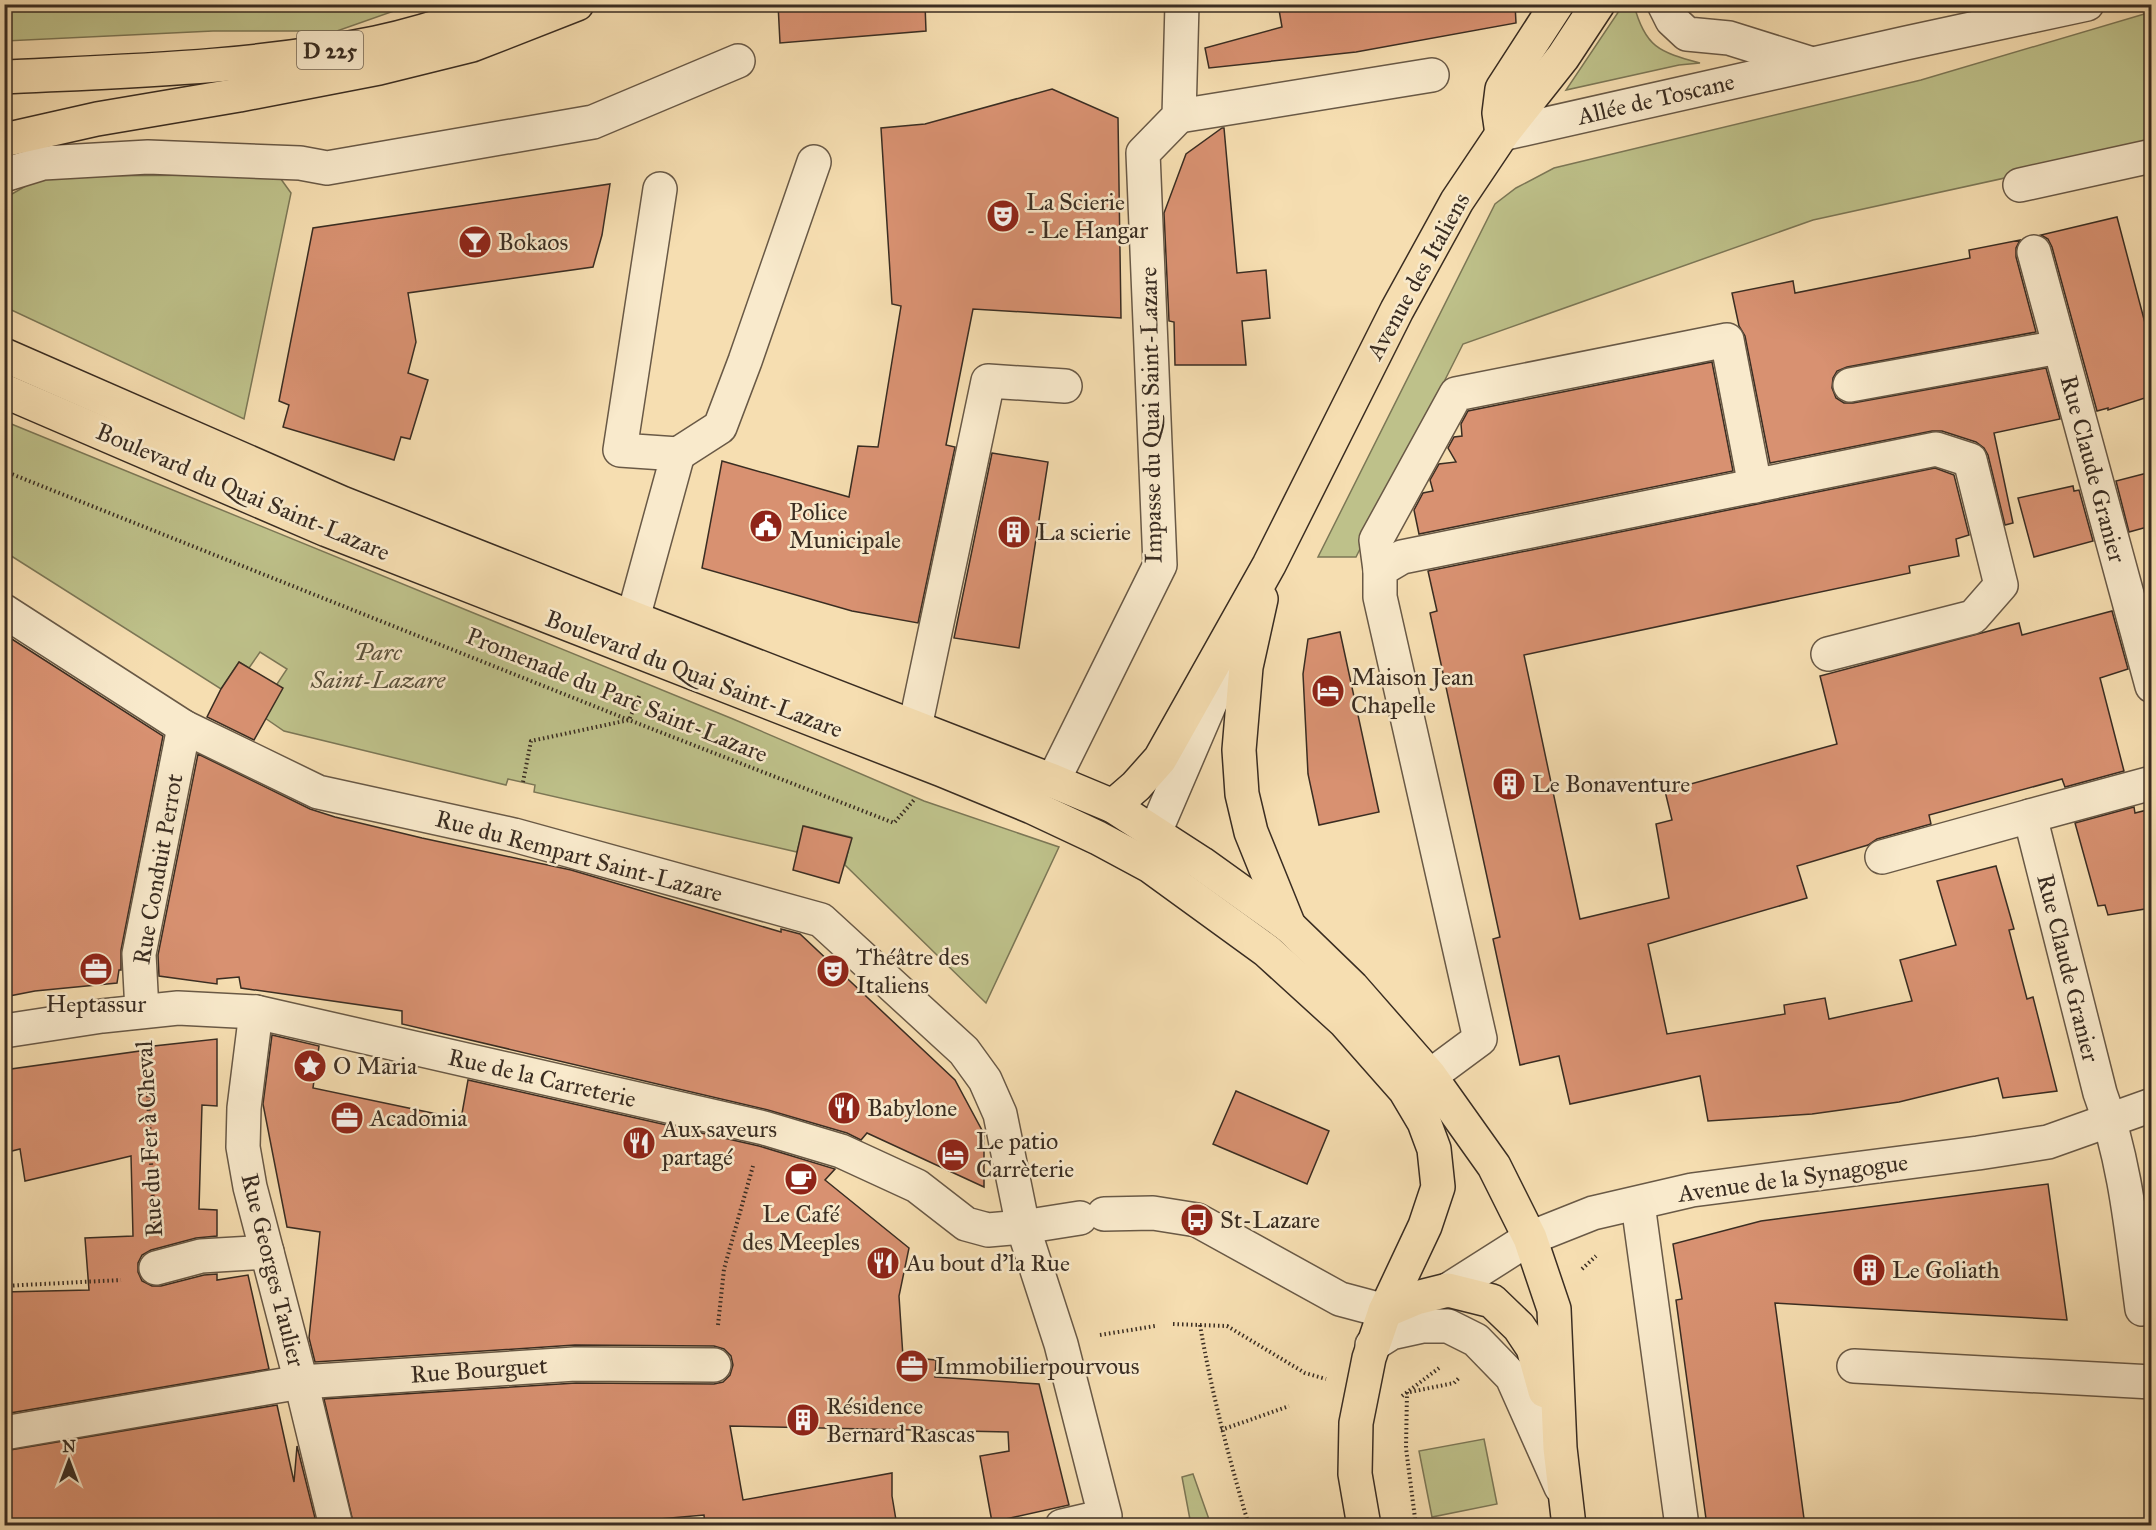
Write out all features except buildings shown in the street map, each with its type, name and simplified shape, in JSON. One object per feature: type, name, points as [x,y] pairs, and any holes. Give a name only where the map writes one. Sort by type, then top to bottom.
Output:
[{"type":"main road","name":"D 225","points":[[152,70],[278,59],[378,43],[478,14],[503,4]]},
{"type":"main road","points":[[4,140],[97,119],[379,68],[472,45],[577,4]]},
{"type":"main road","points":[[1502,134],[1498,113],[1502,89],[1557,4]]},
{"type":"main road","name":"Avenue des Italiens","points":[[1113,806],[1136,786],[1160,759],[1269,565],[1397,310],[1457,201],[1502,134],[1563,57],[1598,4]]},
{"type":"main road","points":[[4,77],[152,70]]},
{"type":"main road","points":[[4,96],[152,70]]},
{"type":"main road","name":"Boulevard du Quai Saint-Lazare","points":[[4,355],[342,502],[1113,806],[1155,832],[1289,926]]},
{"type":"main road","name":"Boulevard du Quai Saint-Lazare","points":[[4,391],[327,530],[1002,795],[1098,838],[1150,866],[1267,951],[1345,1022],[1405,1090],[1424,1122],[1434,1149],[1438,1187],[1425,1226],[1385,1311],[1372,1345],[1356,1423],[1355,1474],[1364,1526]]},
{"type":"main road","name":"Avenue des Italiens","points":[[1269,565],[1246,667],[1240,761],[1242,794],[1251,832],[1289,926]]},
{"type":"main road","points":[[1289,926],[1352,987],[1430,1076],[1494,1166],[1530,1238],[1554,1309],[1560,1448],[1567,1510]]},
{"type":"main road","points":[[1385,1311],[1416,1298],[1448,1290],[1492,1300],[1519,1327],[1533,1348],[1560,1448]]},
{"type":"street","points":[[1182,4],[1179,116],[1432,75]]},
{"type":"street","name":"Allée de Toscane","points":[[1664,4],[1672,20],[1687,34],[1729,38],[1810,64]]},
{"type":"street","name":"Allée de Toscane","points":[[1502,134],[2087,4]]},
{"type":"street","points":[[4,175],[43,163],[148,157],[300,163],[327,168],[594,122],[738,61]]},
{"type":"street","name":"Impasse du Quai Saint-Lazare","points":[[1053,781],[1160,565],[1143,153],[1179,116]]},
{"type":"street","points":[[2020,185],[2151,156]]},
{"type":"street","points":[[660,189],[620,450],[678,454],[720,427],[814,162]]},
{"type":"street","name":"Rue Claude Granier","points":[[2034,252],[2151,686]]},
{"type":"street","points":[[1430,1076],[1480,1039],[1380,597],[1380,570],[1376,540],[1456,394],[1727,340],[1755,486]]},
{"type":"street","points":[[1850,385],[2060,346]]},
{"type":"street","points":[[915,727],[988,381],[1065,386]]},
{"type":"street","points":[[1380,570],[1402,556],[1936,449],[1970,460],[2001,585],[1973,617],[1828,654]]},
{"type":"street","points":[[633,618],[678,454]]},
{"type":"street","points":[[1150,866],[1155,832],[1269,565]]},
{"type":"street","name":"Rue du Rempart Saint-Lazare","points":[[4,611],[184,727],[318,792],[514,835],[821,920],[964,1051],[985,1080],[999,1114],[1023,1227],[1062,1344],[1105,1516],[1062,1526]]},
{"type":"street","name":"Rue Conduit Perrot","points":[[141,1011],[139,954],[184,727]]},
{"type":"street","points":[[1882,857],[2151,783]]},
{"type":"street","name":"Rue Claude Granier","points":[[2030,816],[2100,1093],[2110,1119],[2122,1169],[2142,1309]]},
{"type":"street","name":"Rue de la Carreterie","points":[[4,1030],[178,1008],[256,1012],[764,1128],[841,1151],[917,1186],[966,1224],[988,1230],[1092,1216],[1153,1213],[1197,1220],[1340,1299],[1385,1311]]},
{"type":"street","name":"Rue Georges Taulier","points":[[256,1012],[245,1097],[243,1148],[250,1187],[336,1526]]},
{"type":"street","name":"Avenue de la Synagogue","points":[[1448,1290],[1530,1238],[1593,1213],[1692,1190],[2048,1142],[2151,1105]]},
{"type":"street","points":[[1638,1204],[1682,1526]]},
{"type":"street","name":"Rue du Fer à Cheval","points":[[156,1268],[201,1256],[267,1252]]},
{"type":"street","points":[[1372,1345],[1391,1333],[1423,1326],[1448,1326],[1476,1340],[1512,1377],[1567,1510]]},
{"type":"street","name":"Rue Bourguet","points":[[4,1433],[301,1382],[575,1364],[714,1365]]},
{"type":"street","points":[[1854,1366],[2151,1382]]},
{"type":"path","name":"Promenade du Parc Saint-Lazare","points":[[4,471],[894,823],[910,806]]},
{"type":"path","points":[[523,782],[531,741],[629,720],[640,693]]},
{"type":"path","name":"Rue du Fer à Cheval","points":[[4,1286],[127,1280],[137,1278],[156,1268],[146,1048],[141,1011]]},
{"type":"path","points":[[714,1365],[724,1269],[764,1128]]},
{"type":"path","points":[[1173,1324],[1227,1326],[1305,1373]]},
{"type":"path","points":[[1200,1325],[1221,1430],[1249,1526]]},
{"type":"path","points":[[1062,1344],[1155,1326]]},
{"type":"path","points":[[1400,1398],[1441,1366]]},
{"type":"path","points":[[1407,1392],[1454,1383],[1461,1377]]},
{"type":"path","points":[[1402,1386],[1407,1392],[1406,1448],[1416,1526]]},
{"type":"path","points":[[1221,1430],[1288,1406]]},
{"type":"green space","points":[[5,4],[411,5],[337,31],[213,31],[5,41]]},
{"type":"green space","points":[[1623,5],[1634,5],[1643,30],[1656,46],[1674,55],[1700,63],[1679,65],[1566,90]]},
{"type":"green space","points":[[2151,12],[2151,146],[1813,220],[1463,344],[1356,557],[1318,557],[1495,204],[1516,188],[1554,168],[1921,80]]},
{"type":"green space","points":[[278,175],[291,193],[244,419],[5,307],[5,198],[43,176]]},
{"type":"green space","name":"Parc Saint-Lazare","points":[[4,421],[733,719],[924,801],[1059,847],[986,1003],[845,865],[851,837],[804,826],[797,852],[534,792],[535,785],[508,779],[506,785],[284,731],[265,718],[277,684],[287,669],[260,652],[249,668],[239,662],[221,689],[5,552]]},
{"type":"green space","points":[[1484,1439],[1497,1504],[1432,1517],[1419,1451]]},
{"type":"green space","points":[[1193,1474],[1211,1525],[1191,1525],[1182,1477]]},
{"type":"place","name":"La Scierie - Le Hangar","points":[[1003,216]]},
{"type":"place","name":"Bokaos","points":[[475,242]]},
{"type":"place","name":"Police Municipale","points":[[766,526]]},
{"type":"place","name":"La scierie","points":[[1014,532]]},
{"type":"place","name":"Maison Jean Chapelle","points":[[1328,691]]},
{"type":"place","name":"Le Bonaventure","points":[[1509,784]]},
{"type":"place","name":"Heptassur","points":[[96,969]]},
{"type":"place","name":"Théâtre des Italiens","points":[[833,971]]},
{"type":"place","name":"O Maria","points":[[310,1066]]},
{"type":"place","name":"Babylone","points":[[844,1108]]},
{"type":"place","name":"Acadomia","points":[[347,1118]]},
{"type":"place","name":"Aux saveurs partagé","points":[[639,1143]]},
{"type":"place","name":"Le patio Carrèterie","points":[[953,1155]]},
{"type":"place","name":"Le Café des Meeples","points":[[801,1179]]},
{"type":"place","name":"St-Lazare","points":[[1197,1220]]},
{"type":"place","name":"Au bout d’la Rue","points":[[883,1263]]},
{"type":"place","name":"Le Goliath","points":[[1869,1270]]},
{"type":"place","name":"Immobilierpourvous","points":[[912,1366]]},
{"type":"place","name":"Résidence Bernard Rascas","points":[[803,1420]]}]
